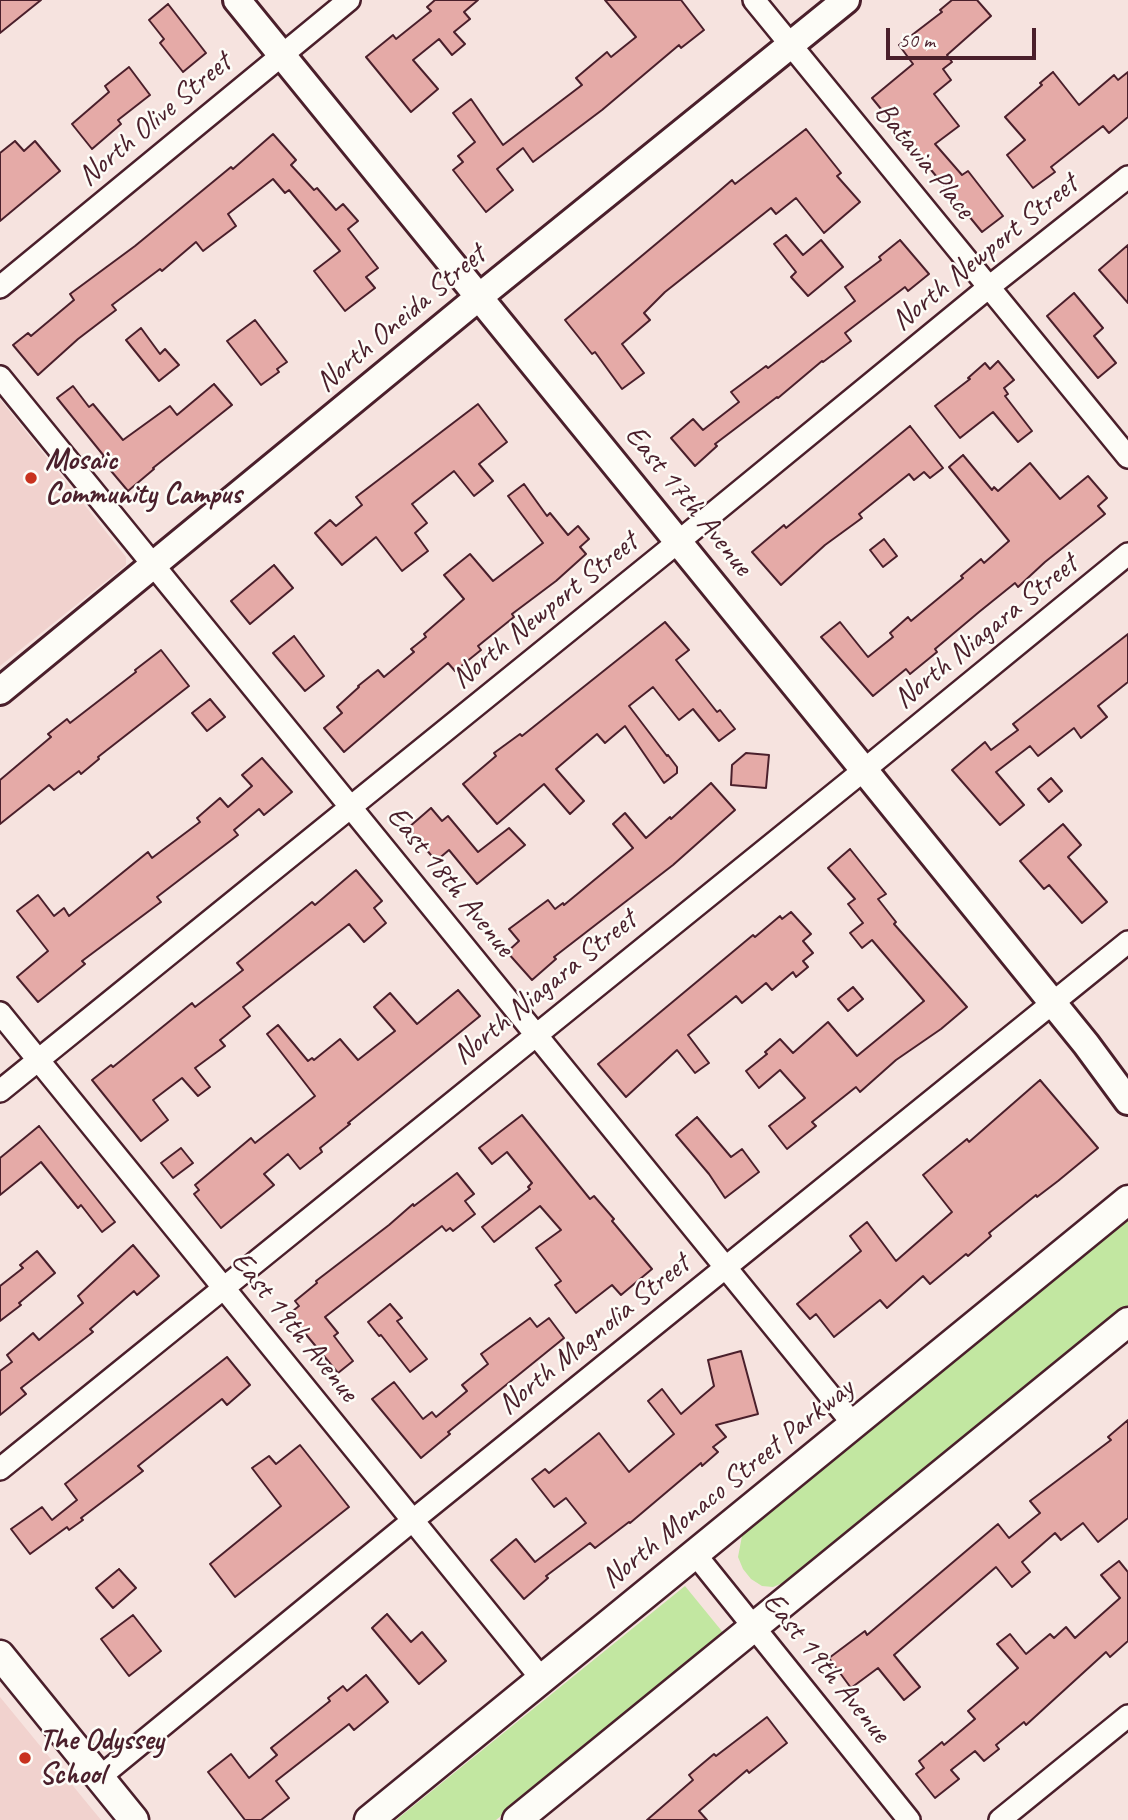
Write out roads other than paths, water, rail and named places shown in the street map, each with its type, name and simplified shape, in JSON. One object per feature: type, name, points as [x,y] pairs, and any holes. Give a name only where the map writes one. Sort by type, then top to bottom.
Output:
[{"type":"main road","name":"North Monaco Street Parkway","points":[[369,1820],[1128,1200]]},
{"type":"main road","points":[[517,1820],[1128,1322]]},
{"type":"main road","points":[[0,1655],[134,1820]]},
{"type":"street","name":"East 17th Avenue","points":[[237,0],[1086,1044]]},
{"type":"street","name":"North Olive Street","points":[[0,287],[349,0]]},
{"type":"street","name":"Batavia Place","points":[[754,0],[1128,457]]},
{"type":"street","name":"North Oneida Street","points":[[0,691],[479,297],[846,0]]},
{"type":"street","name":"North Newport Street","points":[[0,1091],[1128,177]]},
{"type":"street","name":"East 18th Avenue","points":[[0,377],[854,1425]]},
{"type":"street","name":"North Niagara Street","points":[[0,1469],[1128,554]]},
{"type":"street","name":"North Magnolia Street","points":[[100,1777],[1128,942]]},
{"type":"street","name":"East 19th Avenue","points":[[0,1013],[541,1678]]},
{"type":"street","points":[[1086,1044],[1128,1086]]},
{"type":"street","points":[[1086,1044],[1128,1101]]},
{"type":"street","name":"East 19th Avenue","points":[[695,1554],[909,1820]]},
{"type":"street","points":[[1000,1820],[1128,1716]]},
{"type":"place","name":"Mosaic Community Campus","points":[[31,478]]},
{"type":"place","name":"The Odyssey School","points":[[25,1758]]}]
